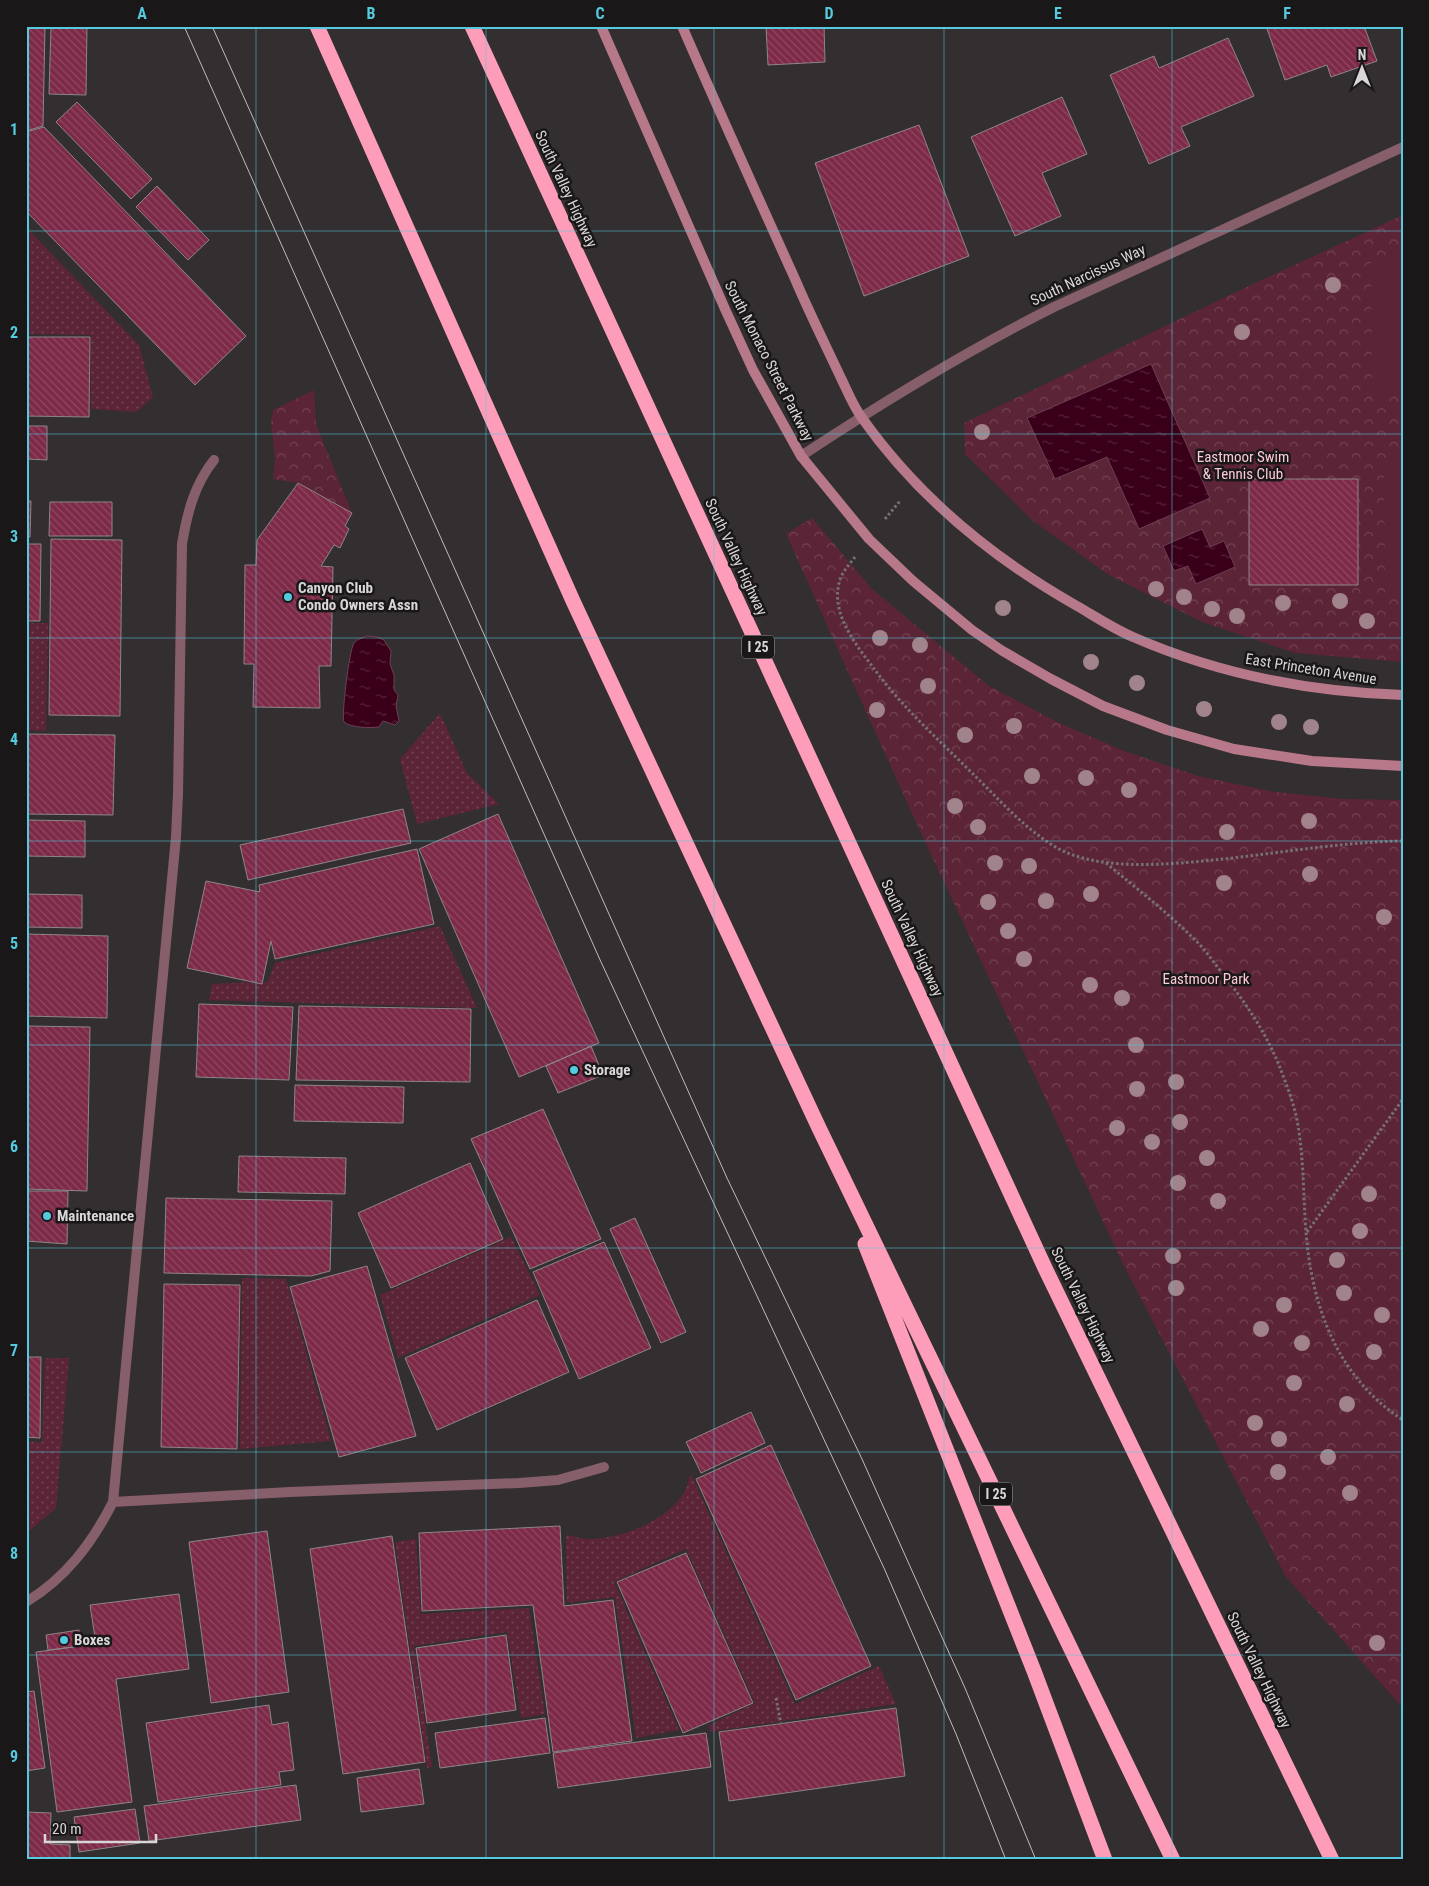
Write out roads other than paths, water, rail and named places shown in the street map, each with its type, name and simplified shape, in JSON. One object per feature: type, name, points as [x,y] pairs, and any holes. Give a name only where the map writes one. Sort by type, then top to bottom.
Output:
[{"type":"highway","name":"I 25","points":[[317,26],[573,602],[819,1128],[1173,1860]]},
{"type":"highway","name":"South Valley Highway","points":[[472,26],[1045,1268],[1332,1860]]},
{"type":"highway","points":[[819,1128],[1034,1670],[1105,1860]]},
{"type":"main road","name":"South Monaco Street Parkway","points":[[601,26],[729,318],[754,370],[801,456],[869,539],[913,580],[972,630],[1051,679],[1103,706],[1167,730],[1234,749],[1312,761],[1403,766]]},
{"type":"main road","points":[[682,26],[812,319],[861,417]]},
{"type":"main road","name":"East Princeton Avenue","points":[[861,417],[914,483],[985,545],[1016,569],[1052,592],[1131,637],[1173,653],[1241,674],[1343,692],[1403,695]]},
{"type":"street","name":"South Narcissus Way","points":[[801,456],[957,358],[1022,323],[1403,147]]},
{"type":"street","points":[[26,1602],[60,1577],[83,1553],[103,1522],[113,1502],[176,837],[182,544],[195,492],[214,460]]},
{"type":"street","points":[[113,1502],[290,1492],[519,1483],[558,1480],[604,1467]]},
{"type":"water","points":[[1151,364],[1210,498],[1139,529],[1107,457],[1055,479],[1027,418]]},
{"type":"water","points":[[1202,529],[1210,547],[1224,541],[1235,567],[1196,584],[1188,566],[1174,571],[1163,546]]},
{"type":"water","points":[[367,636],[384,640],[391,651],[390,664],[394,675],[394,690],[398,695],[396,706],[399,721],[395,725],[383,721],[379,727],[366,727],[344,722],[348,670],[352,648],[357,640]]},
{"type":"tram line","points":[[184,26],[601,962],[884,1568],[956,1734],[1006,1860]]},
{"type":"tram line","points":[[212,26],[727,1178],[862,1459],[965,1688],[1036,1860]]},
{"type":"place","name":"Canyon Club Condo Owners Assn","points":[[288,597]]},
{"type":"place","name":"Storage","points":[[574,1070]]},
{"type":"place","name":"Maintenance","points":[[47,1216]]},
{"type":"place","name":"Boxes","points":[[64,1640]]},
{"type":"park label","name":"Eastmoor Swim & Tennis Club","points":[[1243,466]]},
{"type":"park label","name":"Eastmoor Park","points":[[1206,979]]}]
